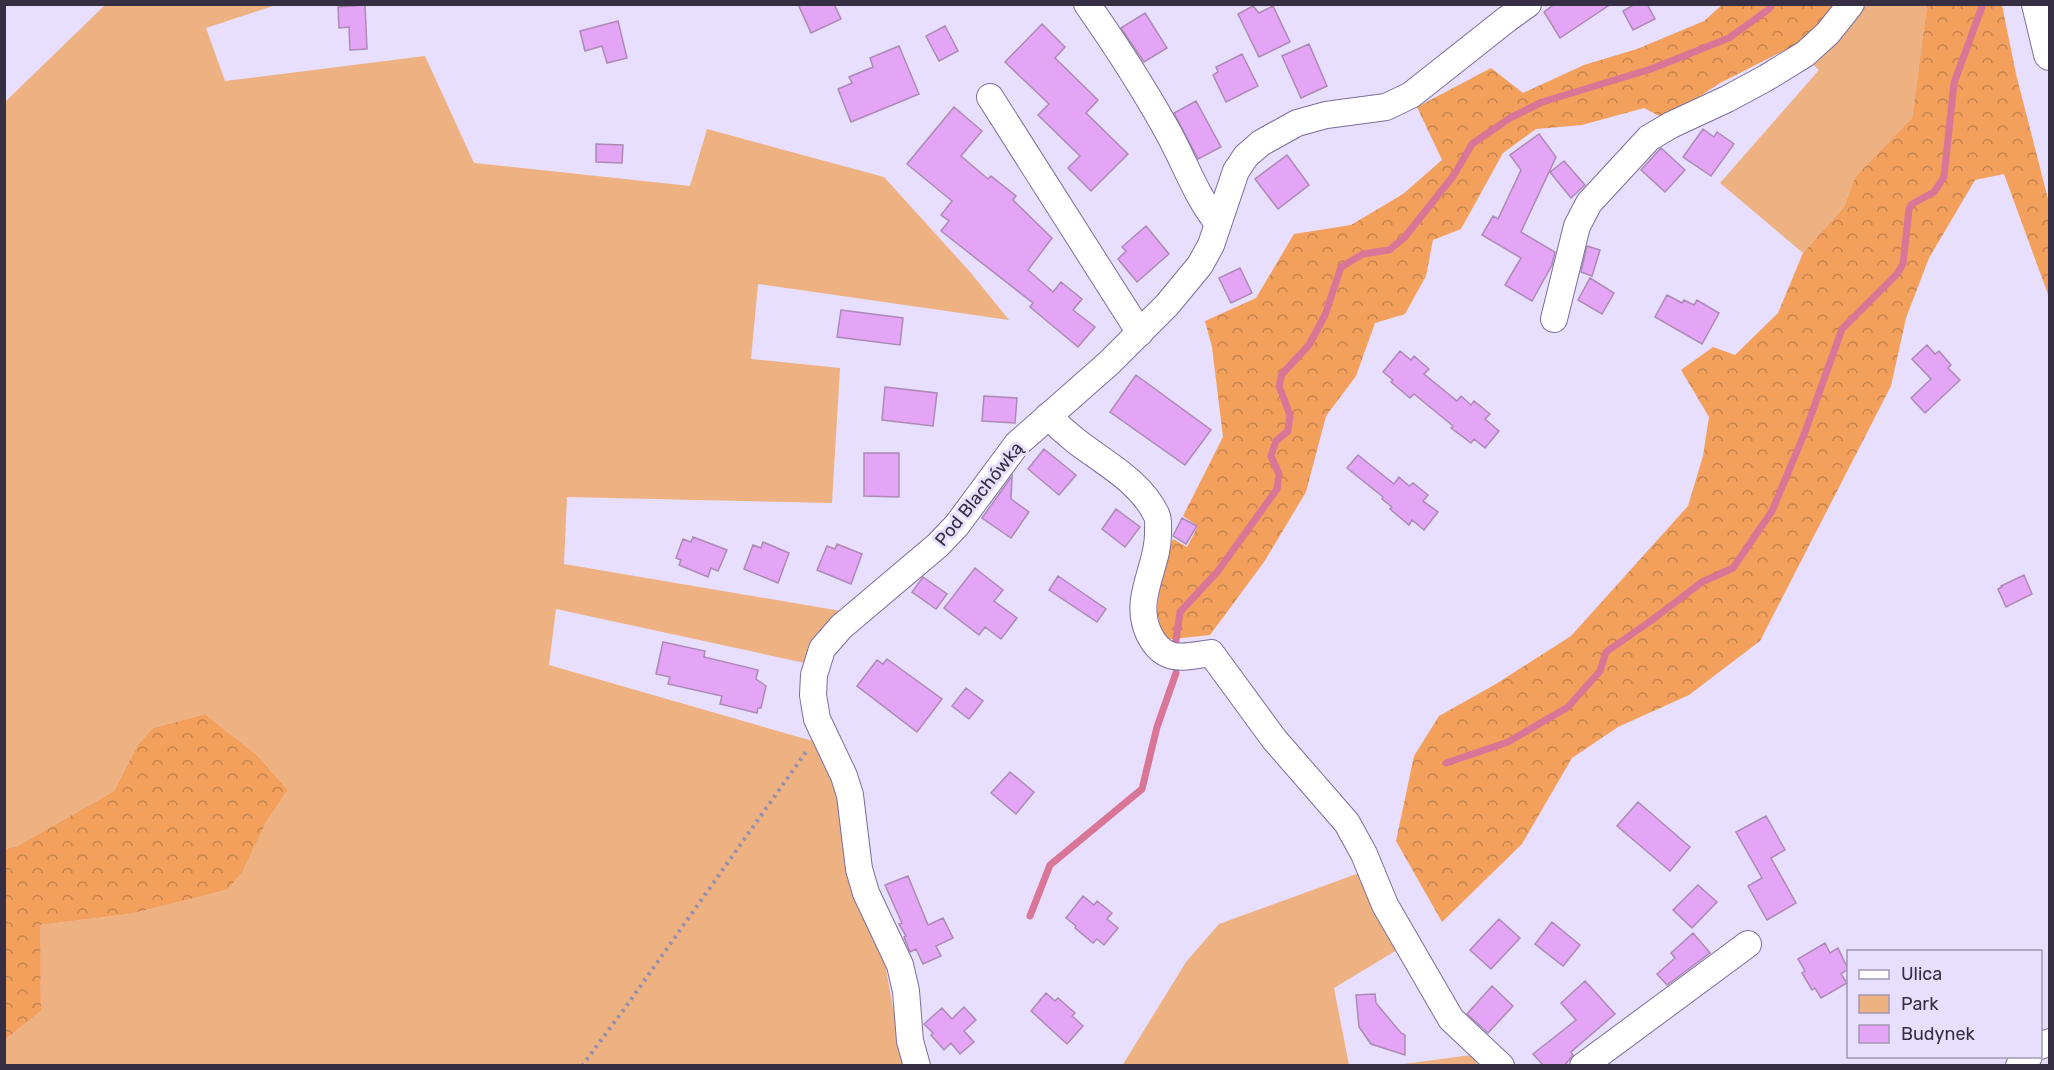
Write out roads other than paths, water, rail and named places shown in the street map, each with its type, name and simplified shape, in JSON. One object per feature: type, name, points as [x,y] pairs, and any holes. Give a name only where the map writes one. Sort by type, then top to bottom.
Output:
[{"type":"street","points":[[1087,4],[1115,44],[1165,127],[1205,207],[1217,222]]},
{"type":"street","name":"Pod Blachówką","points":[[917,1065],[910,1041],[906,991],[900,965],[866,892],[859,869],[850,795],[844,776],[817,719],[813,695],[814,675],[822,649],[831,637],[938,545],[957,525],[1010,452],[1088,383],[1167,304],[1200,265],[1211,245],[1236,171],[1246,156],[1261,142],[1297,123],[1326,115],[1386,106],[1412,95],[1528,4]]},
{"type":"street","points":[[1554,319],[1577,226],[1589,203],[1649,138],[1756,84],[1805,54],[1828,33],[1851,4]]},
{"type":"street","points":[[2038,4],[2049,54]]},
{"type":"street","points":[[990,97],[1140,333]]},
{"type":"street","points":[[1048,416],[1073,439],[1132,483],[1147,498],[1158,516],[1158,543],[1143,598],[1144,622],[1153,641],[1165,654],[1174,657],[1211,653],[1274,739],[1347,823],[1364,854],[1385,904],[1451,1019],[1502,1065]]},
{"type":"street","points":[[1583,1065],[1748,944]]},
{"type":"waterway","points":[[1175,647],[1180,612],[1218,571],[1277,489],[1279,474],[1271,456],[1276,441],[1288,431],[1290,415],[1279,386],[1282,374],[1309,345],[1325,315],[1341,267],[1363,254],[1389,250],[1404,238],[1454,175],[1472,144],[1510,118],[1542,102],[1651,69],[1729,38],[1769,9],[1772,4]]},
{"type":"waterway","points":[[1446,763],[1508,742],[1568,707],[1600,671],[1606,652],[1702,582],[1733,568],[1772,511],[1805,432],[1842,329],[1897,274],[1903,264],[1909,209],[1912,204],[1934,192],[1944,177],[1954,83],[1983,4]]},
{"type":"waterway","points":[[1030,916],[1050,865],[1142,789],[1157,727],[1176,673]]}]
